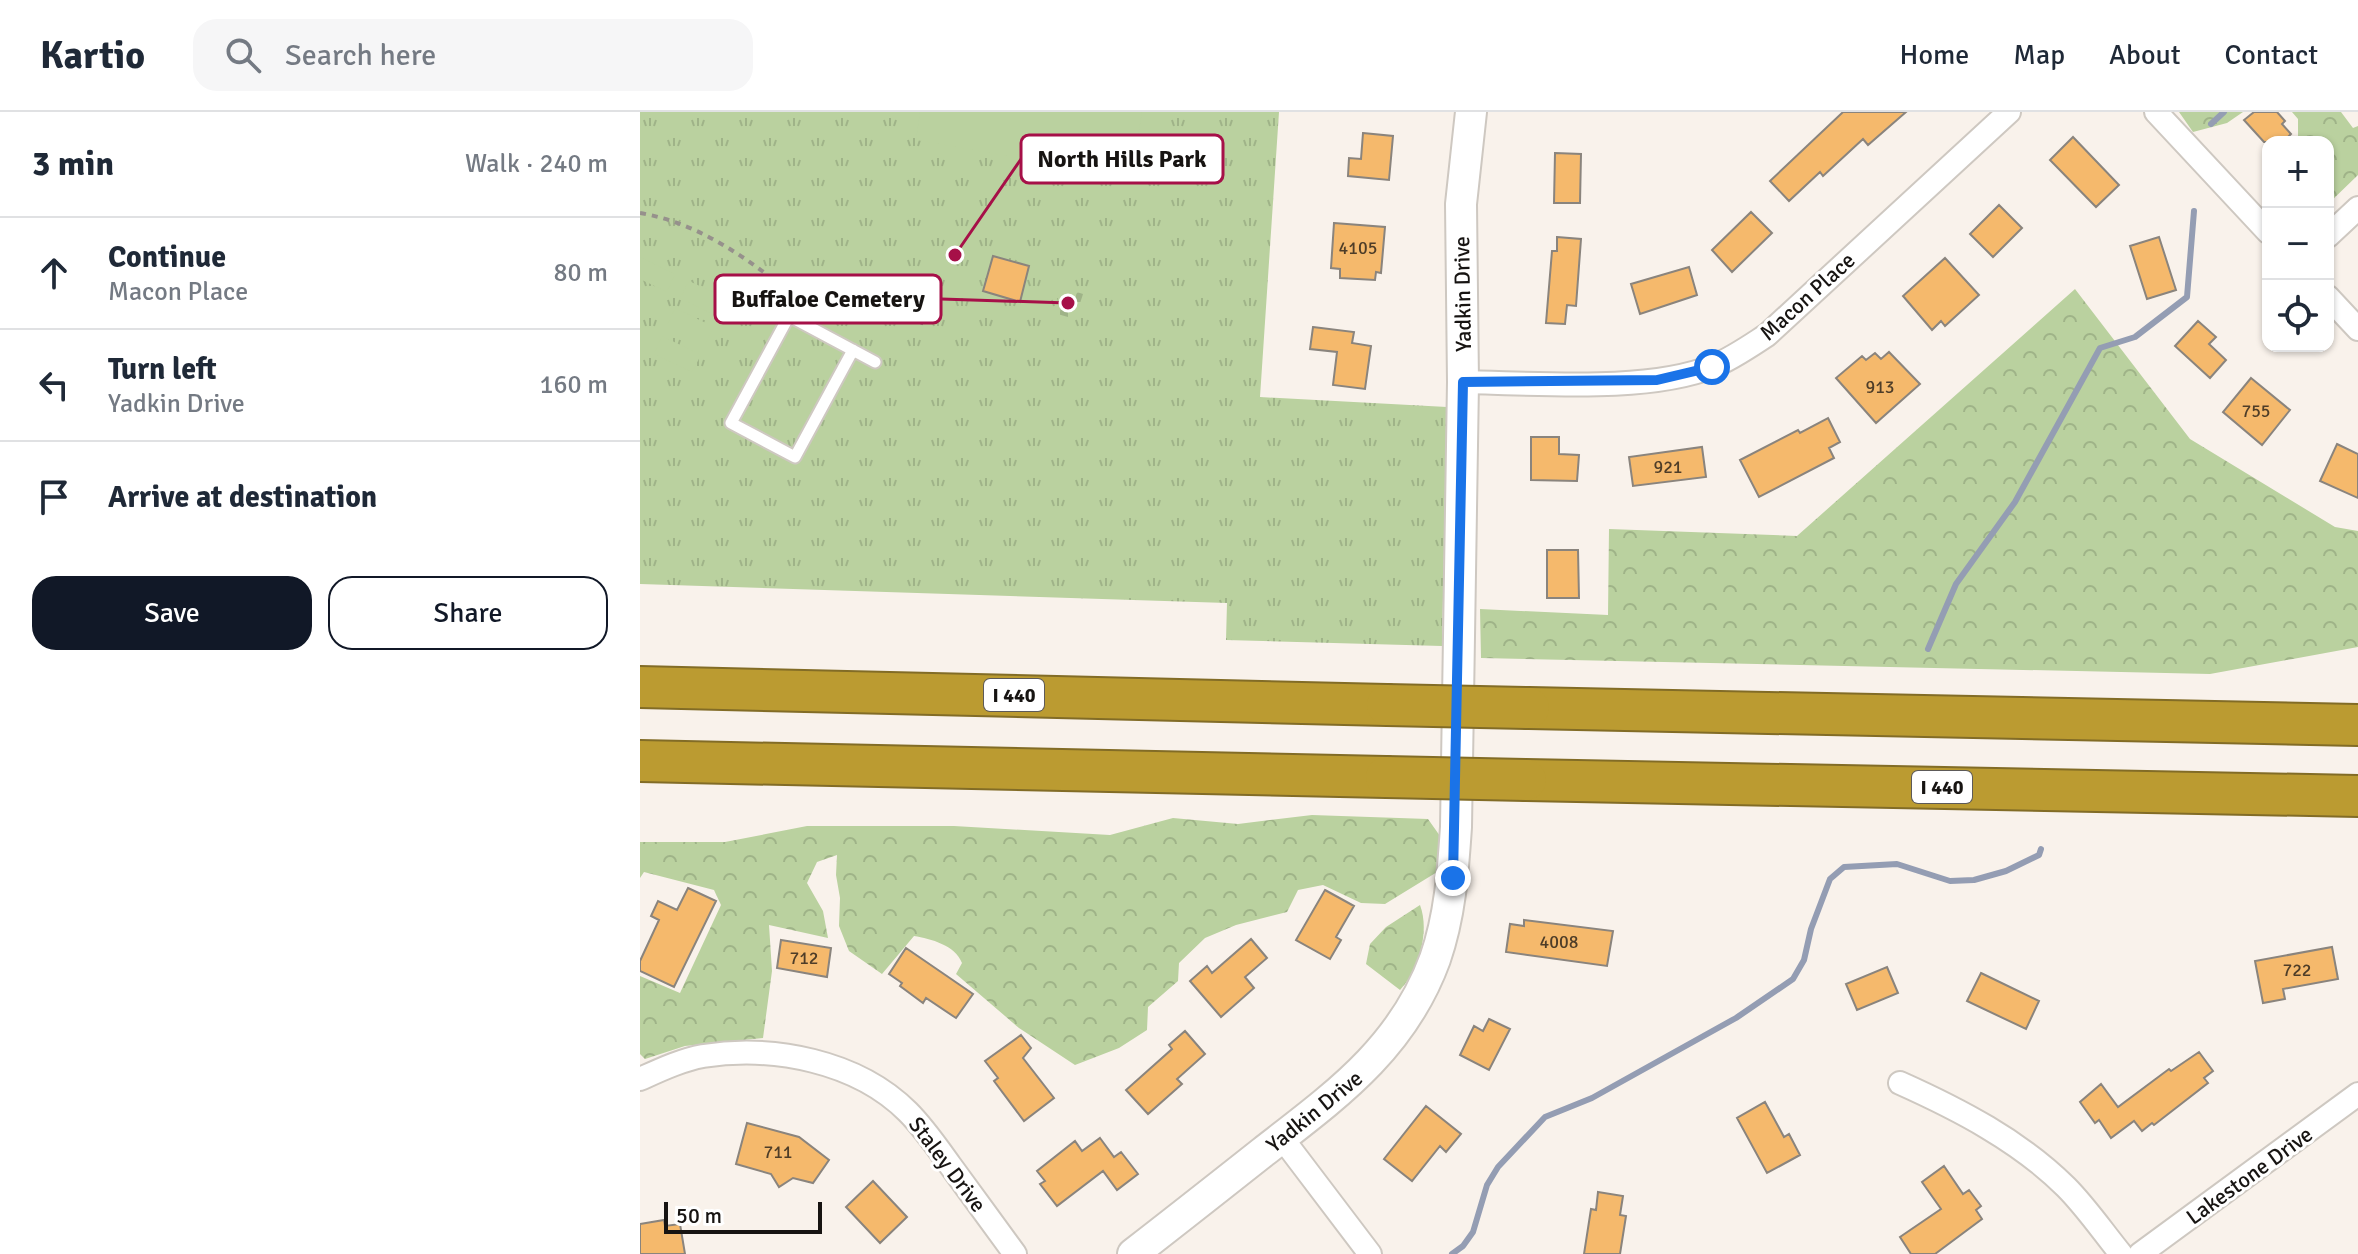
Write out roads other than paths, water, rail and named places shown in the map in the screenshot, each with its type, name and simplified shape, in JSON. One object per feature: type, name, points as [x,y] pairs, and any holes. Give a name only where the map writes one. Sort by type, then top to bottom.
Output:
[{"type":"highway","name":"I 440","points":[[640,687],[2358,725]]},
{"type":"highway","name":"I 440","points":[[640,761],[2358,796]]},
{"type":"street","name":"Yadkin Drive","points":[[1133,1254],[1340,1093],[1367,1068],[1413,1007],[1435,959],[1447,918],[1456,827],[1463,382],[1461,196],[1471,112]]},
{"type":"street","name":"Macon Place","points":[[1463,382],[1657,380],[1712,367],[1733,357],[1767,335],[2009,112]]},
{"type":"street","points":[[2156,112],[2262,226]]},
{"type":"street","points":[[2334,230],[2358,208]]},
{"type":"street","points":[[2334,303],[2358,329]]},
{"type":"street","name":"Staley Drive","points":[[640,1079],[700,1056],[727,1054],[788,1056],[819,1062],[851,1074],[907,1111],[1015,1254]]},
{"type":"street","points":[[1900,1083],[1944,1103],[2033,1159],[2067,1188],[2121,1254]]},
{"type":"street","name":"Lakestone Drive","points":[[2140,1254],[2358,1094]]},
{"type":"street","points":[[1282,1138],[1370,1254]]},
{"type":"lane","points":[[853,350],[795,457],[731,423],[789,316],[853,350],[875,362]]},
{"type":"waterway","points":[[2211,124],[2224,112]]},
{"type":"waterway","points":[[1928,649],[1956,584],[2015,502],[2100,348],[2135,337],[2187,297],[2194,211]]},
{"type":"waterway","points":[[1452,1254],[1463,1246],[1473,1232],[1487,1185],[1498,1167],[1545,1117],[1592,1098],[1736,1018],[1793,979],[1804,960],[1811,929],[1830,879],[1844,867],[1897,864],[1950,881],[1974,880],[2006,871],[2039,855],[2041,849]]},
{"type":"place","name":"North Hills Park","points":[[955,255]]},
{"type":"place","name":"Buffaloe Cemetery","points":[[1068,303]]}]
